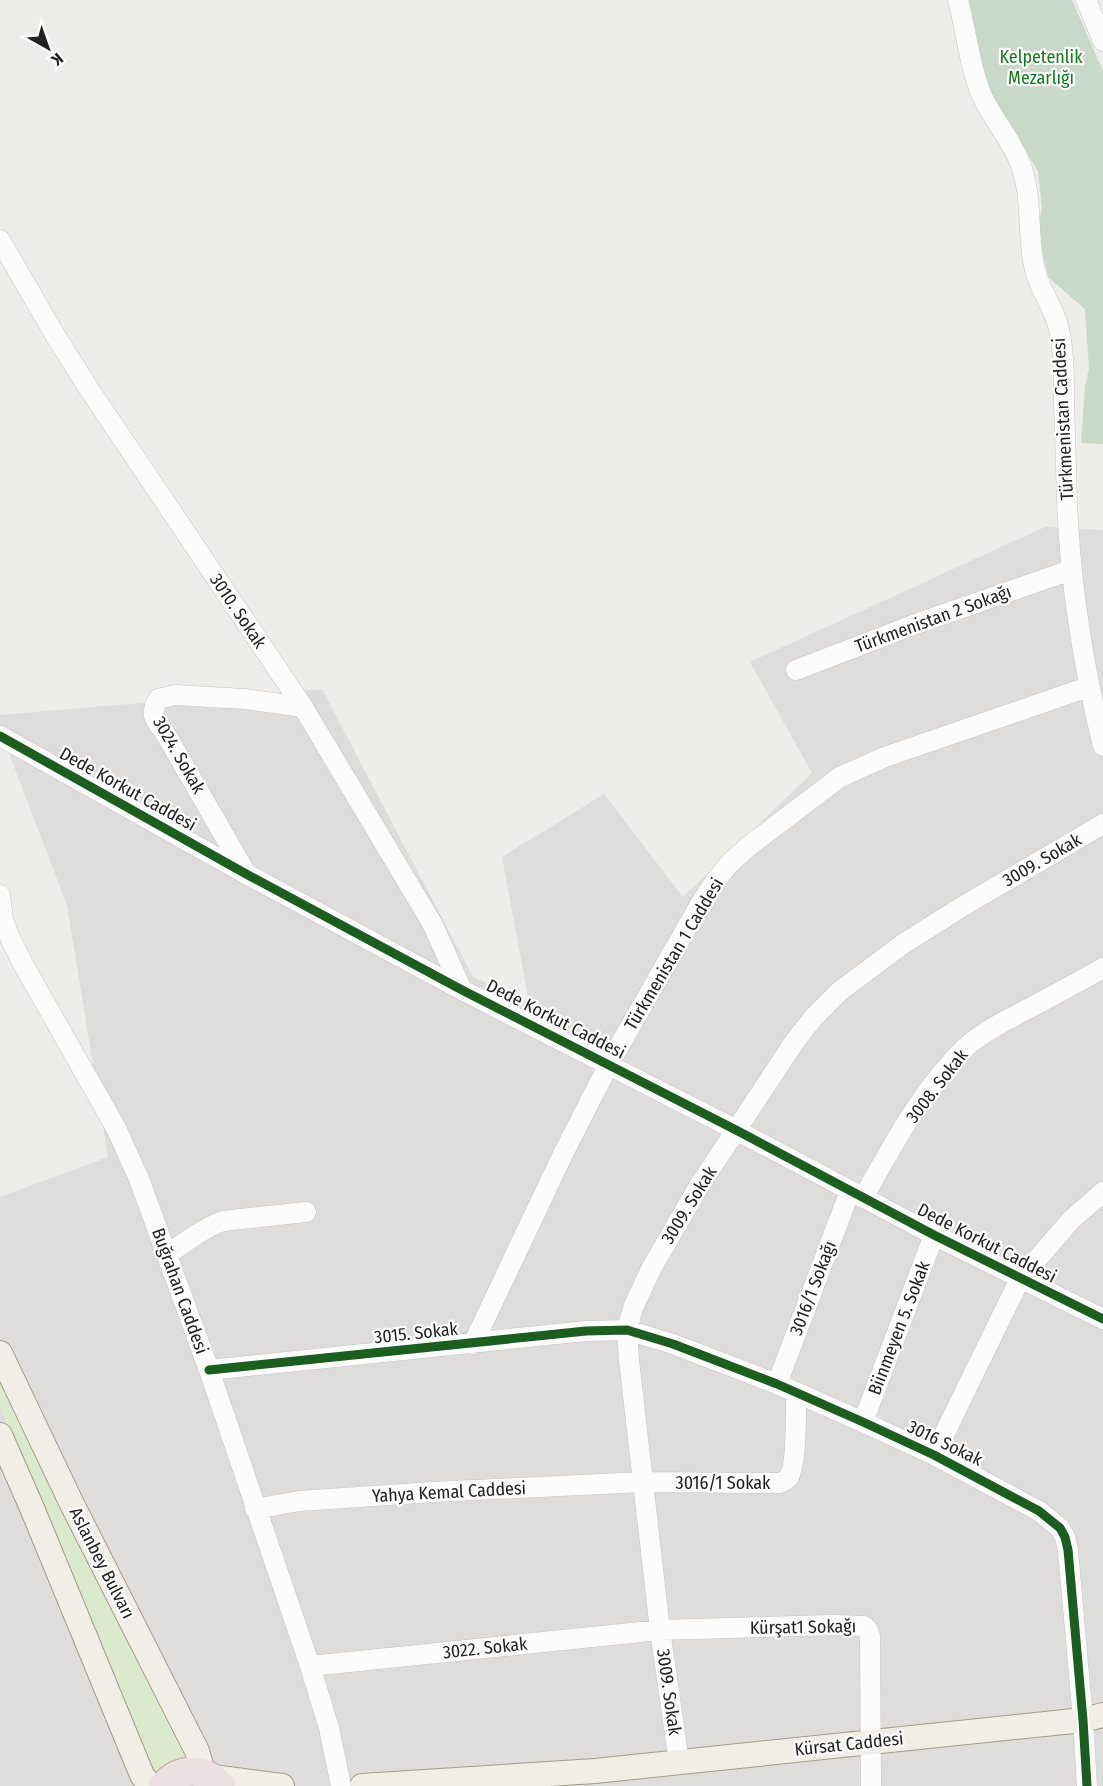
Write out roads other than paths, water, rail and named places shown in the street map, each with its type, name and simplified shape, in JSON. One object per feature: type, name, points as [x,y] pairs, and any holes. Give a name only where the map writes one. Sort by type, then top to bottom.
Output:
[{"type":"highway","points":[[163,1786],[171,1778],[192,1771],[212,1779]]},
{"type":"main road","name":"Aslanbey Bulvarı","points":[[0,1353],[71,1502],[212,1779]]},
{"type":"main road","points":[[0,1435],[37,1519],[131,1750],[142,1775],[150,1786]]},
{"type":"main road","name":"Kürsat Caddesi","points":[[362,1786],[596,1778],[679,1762],[1093,1717]]},
{"type":"main road","points":[[212,1779],[282,1786]]},
{"type":"street","name":"Türkmenistan Caddesi","points":[[958,0],[977,83],[1013,147],[1026,180],[1034,267],[1059,327],[1064,359],[1071,570],[1088,687],[1103,746]]},
{"type":"street","points":[[1086,0],[1103,41]]},
{"type":"street","name":"3010. Sokak","points":[[0,240],[89,389],[303,707],[433,925],[462,990]]},
{"type":"street","name":"Türkmenistan 2 Sokağı","points":[[796,670],[1071,570]]},
{"type":"street","name":"Türkmenistan 1 Caddesi","points":[[473,1344],[564,1152],[609,1064],[702,901],[730,863],[840,777],[860,767],[1088,687]]},
{"type":"street","name":"3024. Sokak","points":[[248,875],[154,716],[153,709],[158,699],[175,695],[245,699],[303,707]]},
{"type":"street","name":"Dede Korkut Caddesi","points":[[0,736],[248,875],[462,990],[736,1130],[856,1195],[1103,1319]]},
{"type":"street","name":"3009. Sokak","points":[[679,1762],[660,1630],[629,1360],[627,1330],[636,1299],[660,1252],[699,1186],[795,1041],[814,1017],[840,992],[903,944],[1103,824]]},
{"type":"street","name":"Buğrahan Caddesi","points":[[0,895],[3,919],[10,938],[131,1158],[208,1370],[310,1665],[335,1751],[341,1786]]},
{"type":"street","name":"3008. Sokak","points":[[856,1195],[937,1081],[968,1046],[999,1025],[1103,968]]},
{"type":"street","points":[[934,1455],[1020,1279],[1071,1220],[1103,1192]]},
{"type":"street","name":"3016/1 Sokağı","points":[[777,1384],[856,1195]]},
{"type":"street","points":[[167,1255],[194,1235],[223,1221],[306,1212]]},
{"type":"street","name":"Biinmeyen 5. Sokak","points":[[863,1422],[934,1235]]},
{"type":"street","name":"3015. Sokak","points":[[208,1370],[586,1331],[627,1330]]},
{"type":"street","name":"3016 Sokak","points":[[627,1330],[702,1355],[777,1384],[863,1422],[934,1455],[1039,1510],[1060,1528],[1068,1550],[1093,1717],[1087,1786]]},
{"type":"street","name":"3016/1 Sokak","points":[[643,1482],[780,1483],[788,1479],[793,1461],[796,1393]]},
{"type":"street","name":"Yahya Kemal Caddesi","points":[[255,1509],[329,1498],[643,1482]]},
{"type":"street","name":"Kürşat1 Sokağı","points":[[660,1630],[864,1626],[870,1636],[871,1742]]},
{"type":"street","name":"3022. Sokak","points":[[310,1665],[660,1630]]},
{"type":"street","points":[[871,1742],[871,1786]]},
{"type":"park label","name":"Kelpetenlik Mezarlığı","points":[[1041,67]]}]
